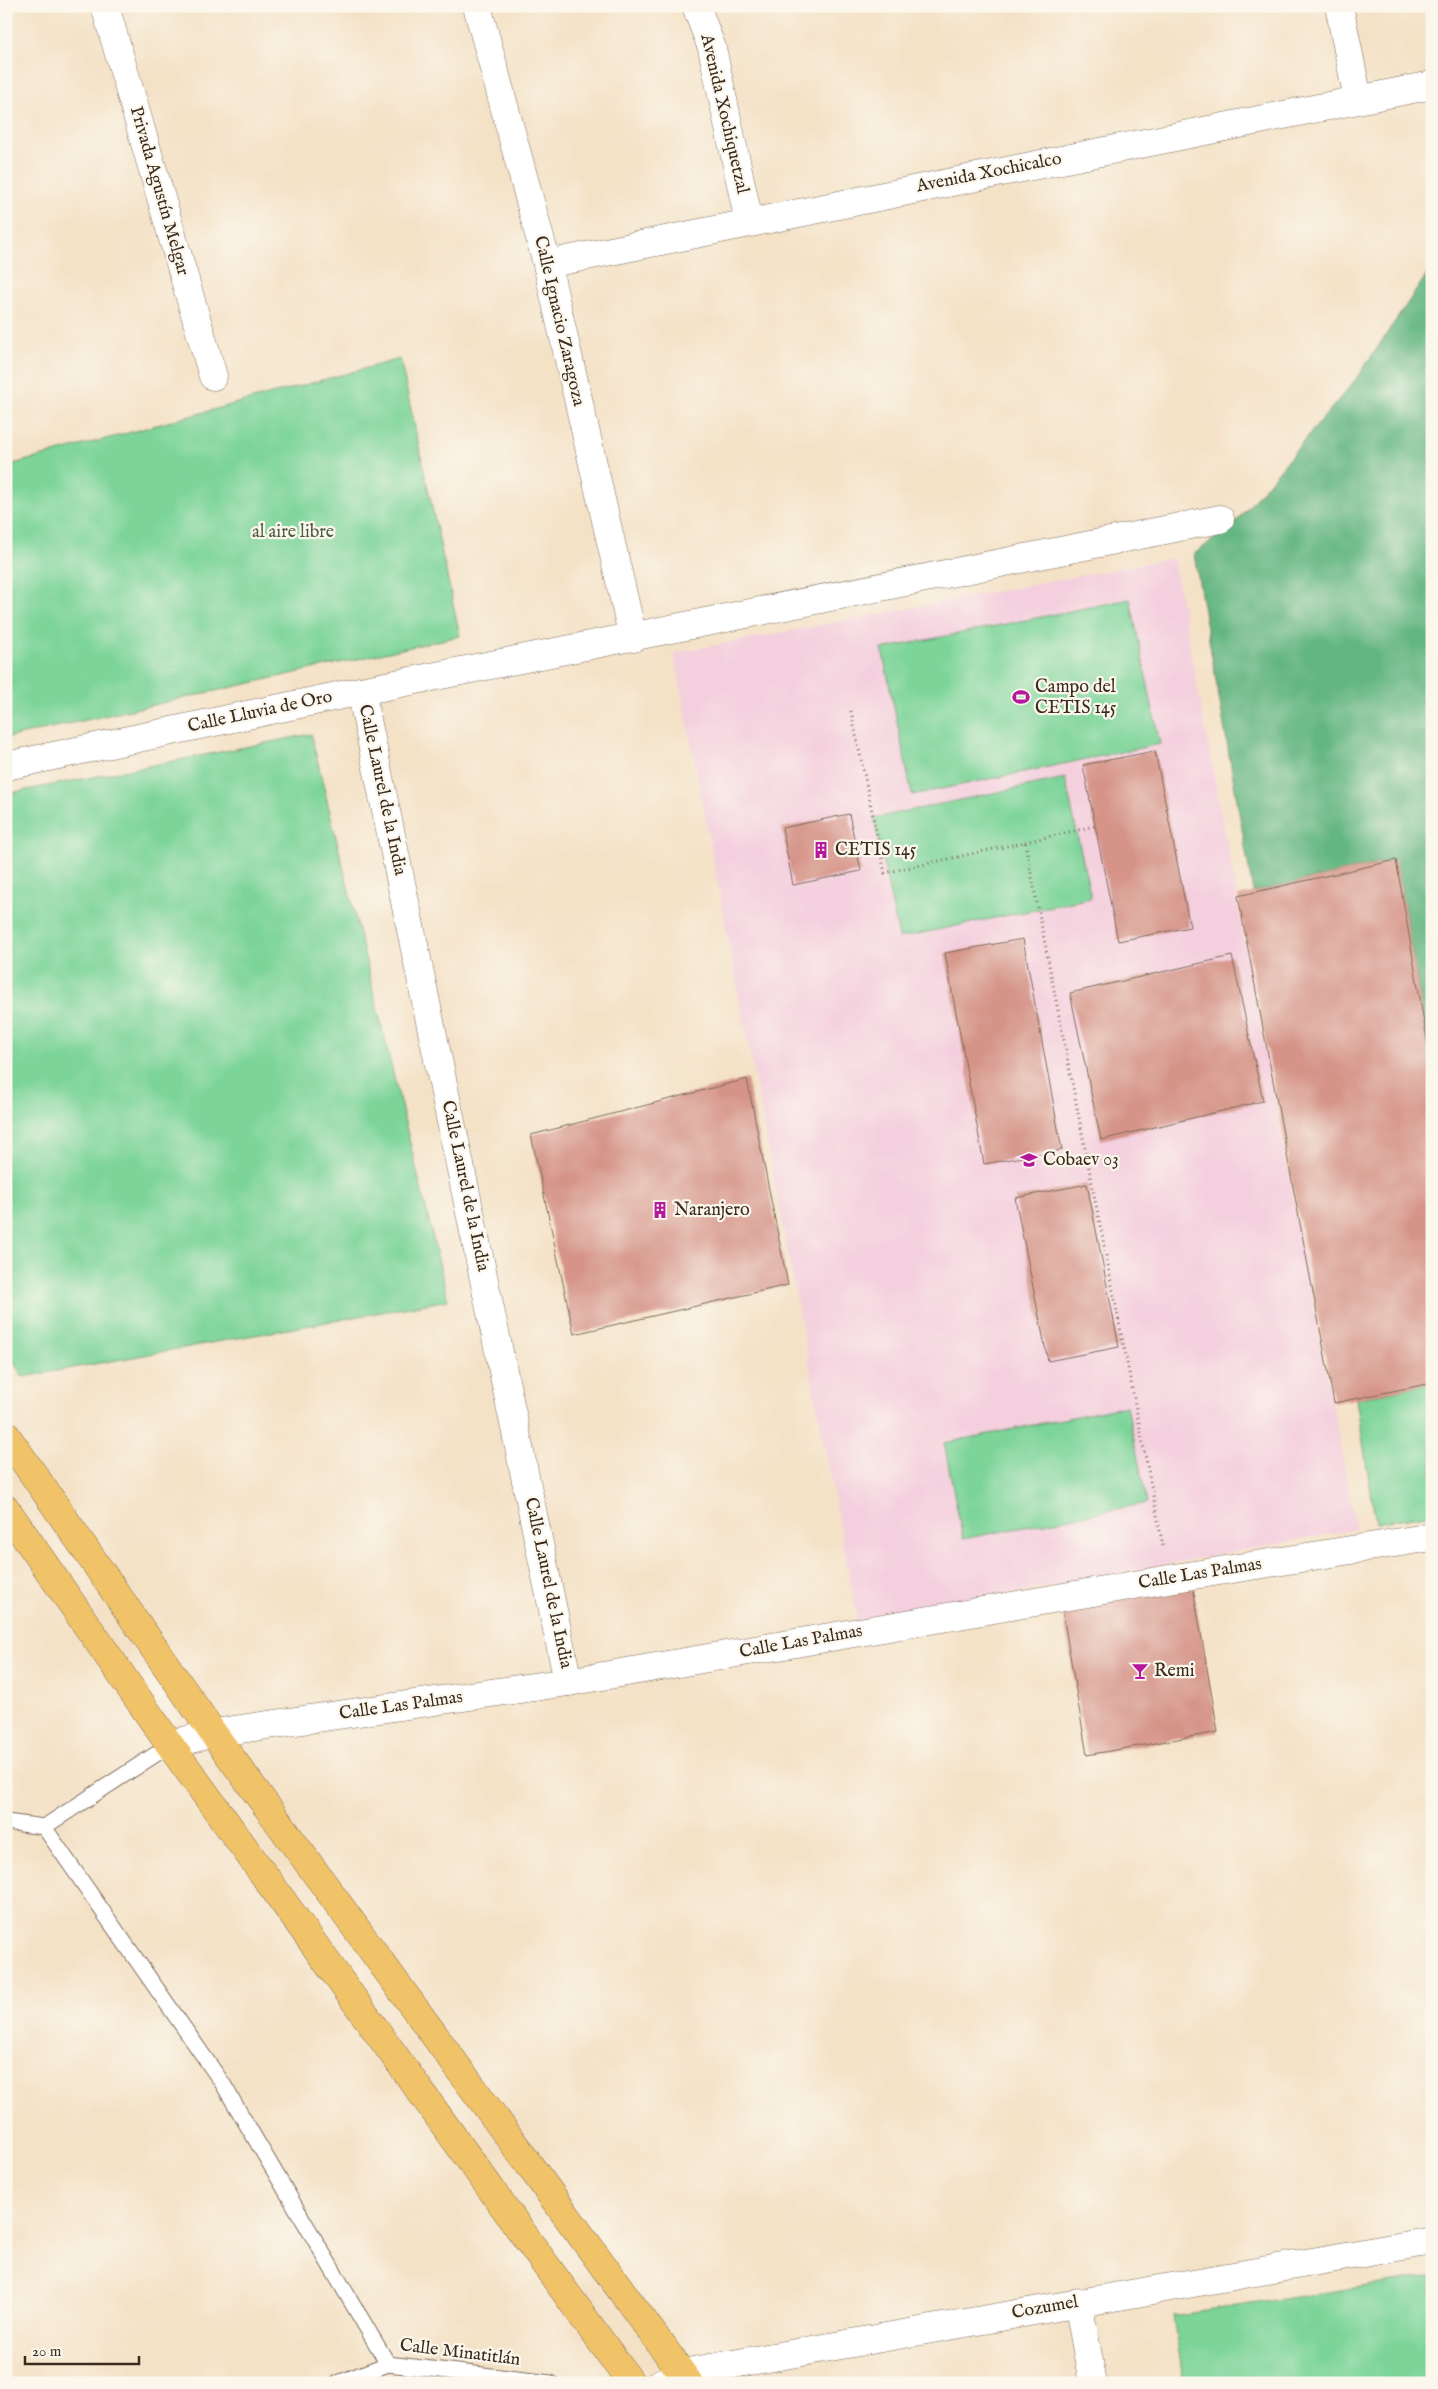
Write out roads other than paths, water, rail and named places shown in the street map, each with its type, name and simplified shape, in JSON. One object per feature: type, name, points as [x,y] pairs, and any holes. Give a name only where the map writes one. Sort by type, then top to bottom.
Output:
[{"type":"main road","points":[[6,1435],[213,1733],[677,2380]]},
{"type":"main road","points":[[6,1509],[170,1745],[631,2383]]},
{"type":"street","name":"Privada Agustín Melgar","points":[[105,6],[213,376]]},
{"type":"street","name":"Calle Ignacio Zaragoza","points":[[477,6],[547,264],[633,638]]},
{"type":"street","name":"Avenida Xochiquetzal","points":[[696,6],[712,48],[749,222]]},
{"type":"street","points":[[1340,6],[1358,99]]},
{"type":"street","name":"Avenida Xochicalco","points":[[547,264],[1432,85]]},
{"type":"street","name":"Calle Lluvia de Oro","points":[[6,766],[362,691],[1220,519]]},
{"type":"street","name":"Calle Laurel de la India","points":[[362,691],[568,1682]]},
{"type":"street","name":"Calle Las Palmas","points":[[170,1745],[213,1733],[568,1682],[1169,1579],[1432,1537]]},
{"type":"street","name":"Cozumel","points":[[677,2380],[1078,2302],[1432,2241]]},
{"type":"street","points":[[1078,2302],[1093,2383]]},
{"type":"lane","points":[[6,1822],[44,1827],[170,1745]]},
{"type":"lane","points":[[44,1827],[223,2084],[388,2364]]},
{"type":"lane","name":"Calle Minatitlán","points":[[338,2383],[388,2364],[551,2383]]},
{"type":"place","name":"Campo del CETIS 145","points":[[1021,697]]},
{"type":"place","name":"CETIS 145","points":[[821,850]]},
{"type":"place","name":"Cobaev 03","points":[[1029,1160]]},
{"type":"place","name":"Naranjero","points":[[660,1210]]},
{"type":"place","name":"Remi","points":[[1140,1671]]},
{"type":"park label","name":"al aire libre","points":[[293,532]]}]
